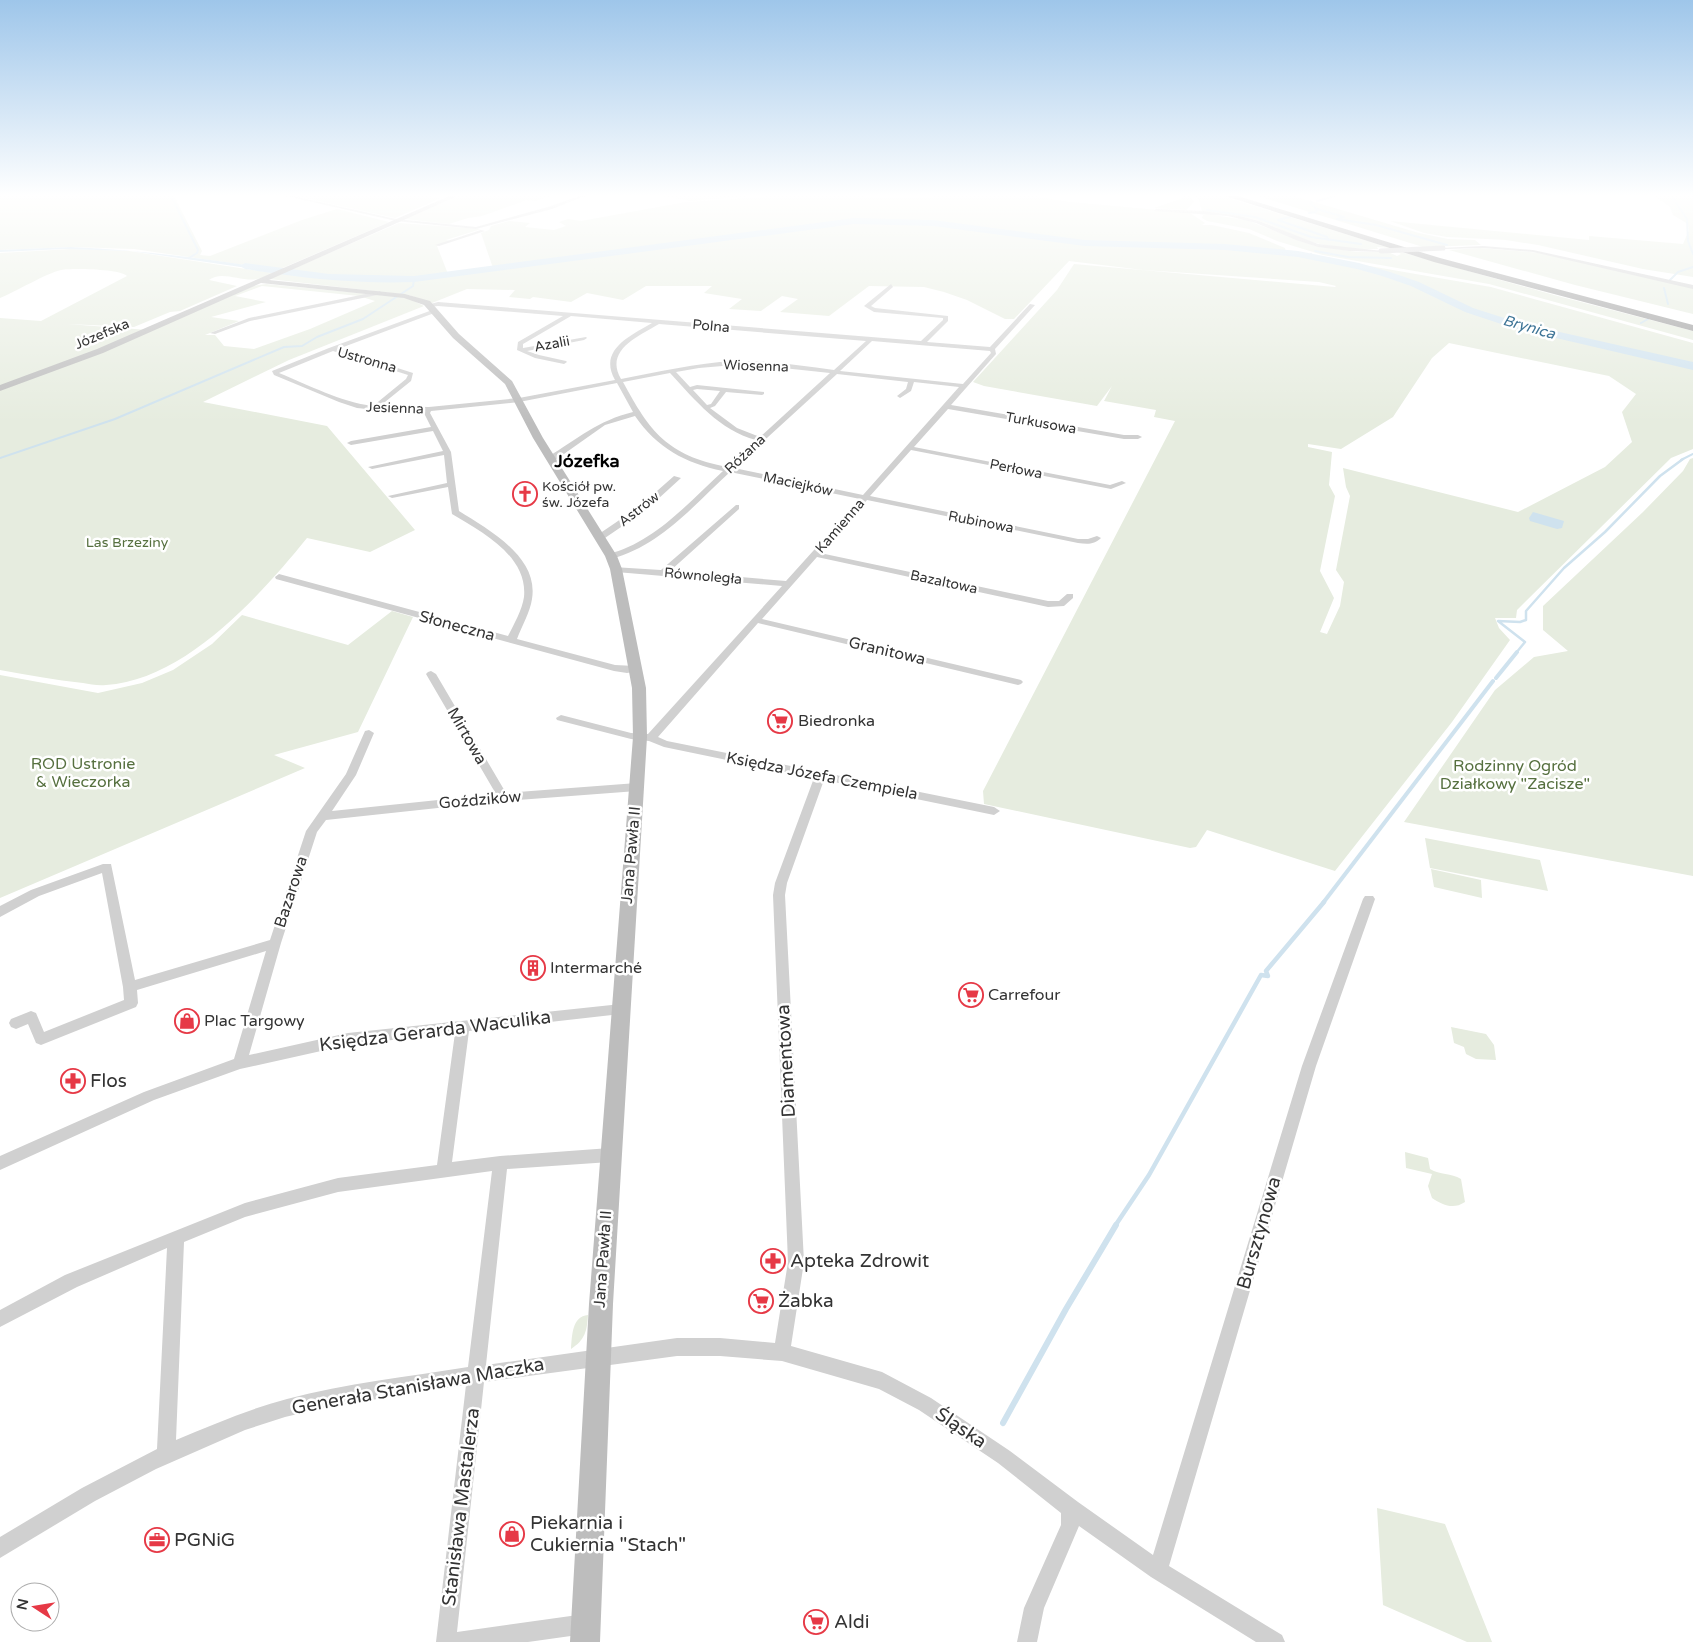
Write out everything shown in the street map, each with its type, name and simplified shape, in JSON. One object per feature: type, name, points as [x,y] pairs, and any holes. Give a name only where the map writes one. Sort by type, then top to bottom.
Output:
[{"type":"highway","points":[[1478,271],[1693,328]]},
{"type":"highway","points":[[1503,271],[1693,321]]},
{"type":"street","name":"Józefska","points":[[0,388],[74,361],[283,271]]},
{"type":"street","points":[[1622,271],[1693,287]]},
{"type":"street","name":"Jana Pawła II","points":[[259,281],[400,295],[422,300],[432,308],[456,336],[509,383],[551,459],[614,563],[635,669],[645,738],[637,788],[628,890],[624,984],[620,1009],[610,1155],[585,1633]]},
{"type":"street","points":[[891,286],[867,306],[874,310],[946,316],[946,320],[922,343]]},
{"type":"street","points":[[213,333],[249,320],[380,293]]},
{"type":"street","name":"Kamienna","points":[[645,738],[789,584],[994,353],[992,350],[1032,305]]},
{"type":"street","points":[[331,349],[432,308]]},
{"type":"street","name":"Polna","points":[[432,308],[569,315],[992,350]]},
{"type":"street","name":"Azalii","points":[[520,350],[520,343],[524,340],[569,315]]},
{"type":"street","name":"Maciejków","points":[[658,322],[622,344],[614,354],[612,364],[619,382],[649,431],[663,444],[686,456],[728,470],[865,498]]},
{"type":"street","name":"Azalii","points":[[520,350],[584,338]]},
{"type":"street","name":"Różana","points":[[614,563],[623,553],[660,533],[871,339]]},
{"type":"street","name":"Jesienna","points":[[331,349],[275,372],[340,401],[374,408],[429,409],[519,400]]},
{"type":"street","name":"Ustronna","points":[[331,349],[411,374],[409,380],[374,408]]},
{"type":"street","name":"Azalii","points":[[520,350],[564,362]]},
{"type":"street","name":"Wiosenna","points":[[519,400],[699,366],[734,363],[836,371],[965,386]]},
{"type":"street","points":[[672,372],[718,420],[732,430],[761,439]]},
{"type":"street","points":[[900,396],[909,390],[912,380]]},
{"type":"street","points":[[690,390],[697,387],[762,393]]},
{"type":"street","points":[[707,407],[713,404],[725,390]]},
{"type":"street","name":"Turkusowa","points":[[945,406],[1124,437],[1138,437]]},
{"type":"street","points":[[429,409],[427,413],[447,452],[455,512],[502,544],[511,552],[526,573],[529,596],[511,640]]},
{"type":"street","points":[[551,459],[602,424],[638,413]]},
{"type":"street","points":[[351,442],[436,428]]},
{"type":"street","name":"Perłowa","points":[[909,448],[1111,487],[1122,483]]},
{"type":"street","points":[[372,467],[447,452]]},
{"type":"street","name":"Astrów","points":[[599,538],[642,508],[677,478]]},
{"type":"street","points":[[392,496],[452,484]]},
{"type":"street","name":"Rubinowa","points":[[865,498],[1078,541],[1089,542],[1097,538]]},
{"type":"street","points":[[663,573],[736,507]]},
{"type":"street","name":"Bazaltowa","points":[[815,554],[1048,604],[1061,604],[1070,596]]},
{"type":"street","name":"Równoległa","points":[[614,563],[663,573],[789,584]]},
{"type":"street","name":"Słoneczna","points":[[279,578],[614,668],[635,669]]},
{"type":"street","name":"Granitowa","points":[[756,620],[1018,682]]},
{"type":"street","name":"Mirtowa","points":[[431,674],[503,797]]},
{"type":"street","name":"Księdza Józefa Czempiela","points":[[561,718],[664,744],[994,810]]},
{"type":"street","name":"Bazarowa","points":[[240,1063],[275,943],[312,831],[351,776],[369,734]]},
{"type":"street","name":"Diamentowa","points":[[782,1352],[796,1262],[779,895],[781,884],[821,776]]},
{"type":"street","name":"Goździków","points":[[323,816],[503,797],[637,788]]},
{"type":"street","points":[[0,912],[35,893],[107,867],[130,988],[132,1003],[41,1039],[32,1017],[16,1023]]},
{"type":"street","name":"Bursztynowa","points":[[1158,1570],[1309,1066],[1369,899]]},
{"type":"street","points":[[130,988],[275,943]]},
{"type":"street","name":"Księdza Gerarda Waculika","points":[[0,1163],[149,1096],[240,1063],[348,1039],[620,1009]]},
{"type":"street","points":[[444,1169],[463,1025]]},
{"type":"street","points":[[0,1319],[71,1281],[176,1237],[245,1210],[338,1184],[500,1162],[610,1155]]},
{"type":"street","name":"Stanisława Mastalerza","points":[[446,1642],[500,1162]]},
{"type":"street","points":[[166,1453],[176,1237]]},
{"type":"street","name":"Śląska","points":[[598,1357],[677,1347],[754,1348],[782,1352],[882,1381],[926,1404],[1004,1457],[1071,1509],[1158,1570],[1275,1642]]},
{"type":"street","name":"Generała Stanisława Maczka","points":[[0,1548],[166,1453],[245,1420],[295,1406],[363,1392],[598,1357]]},
{"type":"street","points":[[1027,1642],[1034,1608],[1070,1524],[1071,1509]]},
{"type":"street","points":[[456,1642],[585,1633]]},
{"type":"green space","name":"Las Brzeziny","points":[[0,271],[59,271],[48,275],[0,298]]},
{"type":"green space","name":"Las Brzeziny","points":[[109,271],[257,271],[273,273],[259,279],[226,276],[214,277],[209,280],[237,286],[180,311],[170,312],[134,327],[67,324],[148,330],[253,286],[266,284],[401,297],[424,306],[289,360],[203,402],[327,426],[415,530],[370,552],[307,538],[267,585],[244,609],[218,631],[192,652],[164,668],[135,680],[97,685],[0,670],[0,318],[41,321],[127,276]],"holes":[[[262,286],[359,296],[375,301],[310,329],[254,349],[224,346],[215,335],[205,335],[239,321],[211,317],[266,302],[235,296]]]},
{"type":"green space","points":[[288,271],[447,271],[448,274],[473,271],[1060,271],[1014,319],[1005,319],[967,300],[924,287],[869,286],[829,316],[780,312],[798,299],[782,296],[761,311],[729,309],[742,299],[704,293],[712,286],[646,286],[623,300],[587,293],[571,302],[533,297],[530,299],[509,297],[515,290],[467,289],[432,303],[409,295],[269,279]]},
{"type":"green space","points":[[1070,271],[1149,271],[1336,286],[1319,282],[1152,271],[1370,271],[1413,284],[1497,321],[1532,331],[1693,367],[1693,449],[1671,458],[1517,610],[1516,618],[1495,618],[1499,628],[1510,640],[1452,722],[1335,871],[1207,830],[1196,847],[1190,848],[984,804],[983,791],[1175,421],[1154,417],[1156,410],[1104,401],[1112,386],[1097,406],[984,386],[973,382],[1057,290]],"holes":[[[1449,343],[1609,376],[1636,394],[1622,412],[1632,442],[1605,467],[1518,512],[1343,468],[1346,487],[1350,496],[1336,570],[1344,582],[1340,606],[1327,634],[1320,632],[1334,598],[1320,571],[1335,496],[1329,485],[1332,452],[1308,447],[1308,444],[1341,449],[1393,417],[1432,358]]]},
{"type":"green space","points":[[1378,271],[1396,271],[1491,287],[1693,343],[1693,364],[1502,320],[1472,310],[1410,281]]},
{"type":"green space","points":[[1412,271],[1467,271],[1693,331],[1693,340],[1489,284]]},
{"type":"green space","points":[[1523,271],[1618,271],[1693,288],[1693,314]]},
{"type":"green space","points":[[1653,271],[1693,271],[1693,277]]},
{"type":"green space","name":"Rodzinny Ogród Działkowy \"Zacisze\"","points":[[1693,458],[1693,876],[1404,822],[1495,690],[1534,657],[1568,651],[1543,630],[1543,606],[1643,512],[1683,471],[1690,459]]},
{"type":"green space","name":"ROD Ustronie & Wieczorka","points":[[392,611],[413,617],[358,732],[274,755],[305,768],[0,898],[0,675],[98,693],[142,683],[173,670],[212,644],[242,615],[348,645]]},
{"type":"green space","points":[[1425,838],[1540,860],[1548,891],[1430,868]]},
{"type":"green space","points":[[1431,869],[1481,880],[1482,898],[1434,887]]},
{"type":"green space","points":[[1451,1027],[1486,1034],[1494,1045],[1496,1060],[1476,1059],[1466,1054],[1464,1047],[1454,1043]]},
{"type":"green space","points":[[1405,1152],[1428,1158],[1430,1169],[1461,1179],[1465,1202],[1456,1206],[1448,1206],[1432,1198],[1428,1186],[1432,1174],[1406,1168]]},
{"type":"green space","points":[[588,1315],[587,1326],[582,1339],[571,1349],[576,1323],[583,1316]]},
{"type":"green space","points":[[1377,1508],[1445,1524],[1492,1642],[1467,1642],[1383,1605]]},
{"type":"water","points":[[1533,512],[1564,521],[1562,528],[1557,529],[1530,521],[1529,518]]},
{"type":"waterway","name":"Brynica","points":[[277,271],[371,280],[414,279],[478,271]]},
{"type":"waterway","name":"Brynica","points":[[1375,271],[1415,284],[1469,310],[1517,326],[1693,366]]},
{"type":"waterway","points":[[1670,280],[1682,271]]},
{"type":"waterway","points":[[0,458],[115,419],[284,347],[302,346],[317,337],[363,319],[413,286],[414,279]]},
{"type":"waterway","points":[[1664,288],[1668,304]]},
{"type":"waterway","points":[[1641,323],[1648,319]]},
{"type":"waterway","points":[[1683,459],[1693,454]]},
{"type":"waterway","points":[[1516,653],[1525,642],[1498,621],[1520,622],[1526,620],[1526,611],[1564,568],[1605,532],[1660,476],[1683,459]]},
{"type":"waterway","points":[[1496,678],[1517,652]]},
{"type":"waterway","points":[[1323,903],[1493,681]]},
{"type":"waterway","points":[[1115,1226],[1149,1175],[1261,975],[1268,976],[1266,971],[1324,902]]},
{"type":"waterway","points":[[1003,1423],[1066,1309],[1116,1225]]},
{"type":"place","name":"Kościół pw. św. Józefa","points":[[525,494]]},
{"type":"place","name":"Biedronka","points":[[780,721]]},
{"type":"place","name":"Intermarché","points":[[533,968]]},
{"type":"place","name":"Carrefour","points":[[971,995]]},
{"type":"place","name":"Plac Targowy","points":[[187,1021]]},
{"type":"place","name":"Flos","points":[[73,1081]]},
{"type":"place","name":"Apteka Zdrowit","points":[[773,1261]]},
{"type":"place","name":"Żabka","points":[[761,1301]]},
{"type":"place","name":"Piekarnia i Cukiernia \"Stach\"","points":[[512,1534]]},
{"type":"place","name":"PGNiG","points":[[157,1540]]},
{"type":"place","name":"Aldi","points":[[816,1622]]},
{"type":"district","name":"Józefka","points":[[587,461]]}]
